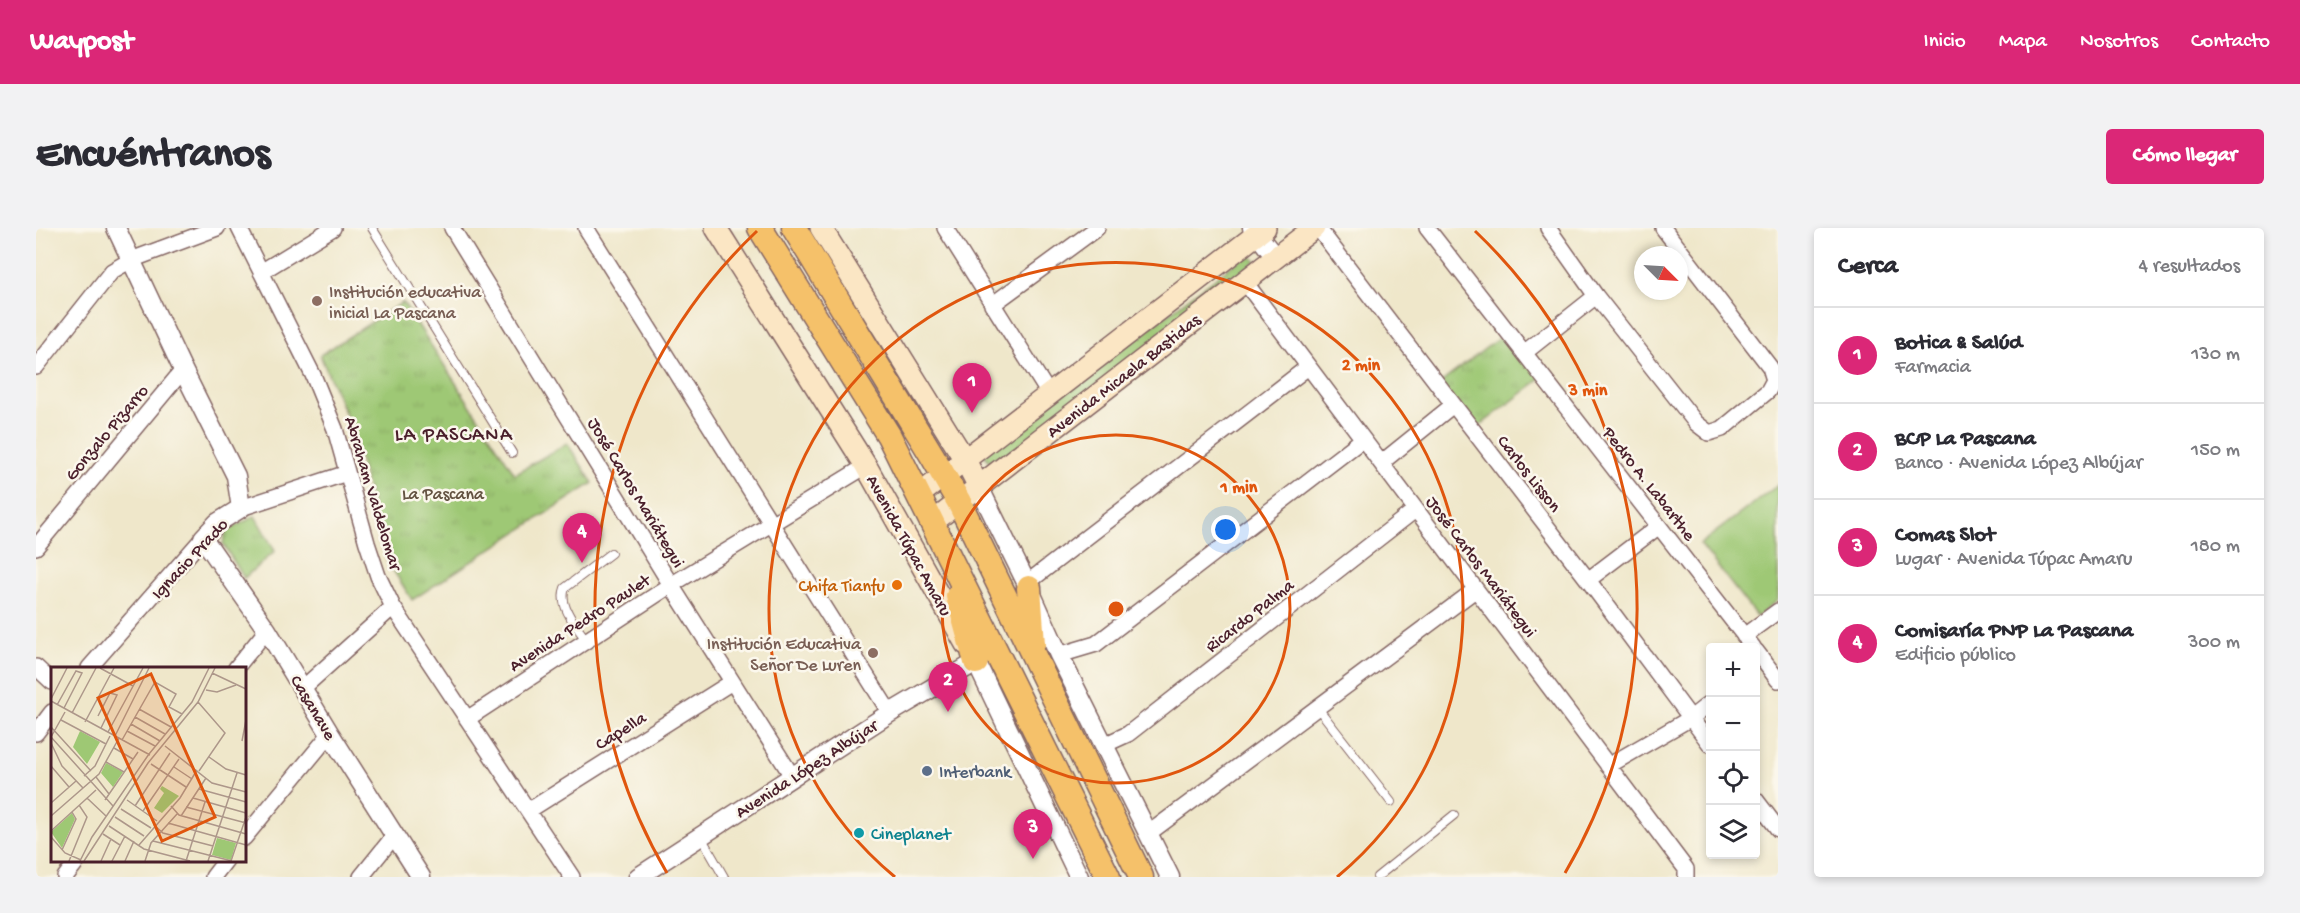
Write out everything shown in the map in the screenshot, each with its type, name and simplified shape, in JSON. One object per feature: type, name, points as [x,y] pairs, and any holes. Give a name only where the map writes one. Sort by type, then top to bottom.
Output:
[{"type":"highway","name":"Avenida Túpac Amaru","points":[[760,228],[889,436],[945,544],[1108,877]]},
{"type":"highway","points":[[794,228],[958,502],[1141,877]]},
{"type":"highway","points":[[945,544],[976,662]]},
{"type":"highway","points":[[1028,585],[1035,658]]},
{"type":"main road","name":"Avenida Túpac Amaru","points":[[716,228],[866,466],[976,662]]},
{"type":"main road","points":[[821,228],[965,459],[979,487]]},
{"type":"main road","name":"Avenida Micaela Bastidas","points":[[933,522],[1316,228]]},
{"type":"main road","name":"Avenida Micaela Bastidas","points":[[919,495],[1258,230]]},
{"type":"street","points":[[116,228],[236,476],[241,508]]},
{"type":"street","points":[[36,367],[112,271],[131,260],[217,228]]},
{"type":"street","name":"Abraham Valdelomar","points":[[239,228],[313,375],[335,429],[378,576],[393,608],[572,877]]},
{"type":"street","points":[[261,272],[333,228]]},
{"type":"street","name":"José Carlos Mariátegui","points":[[452,228],[671,585],[792,776]]},
{"type":"street","points":[[586,228],[890,713]]},
{"type":"street","points":[[945,228],[1049,394]]},
{"type":"street","points":[[992,305],[1097,228]]},
{"type":"street","name":"Carlos Lisson","points":[[1316,228],[1588,580],[1706,739]]},
{"type":"street","name":"Pedro A. Labarthe","points":[[1427,228],[1659,526],[1747,643]]},
{"type":"street","points":[[1548,228],[1596,296],[1696,423],[1709,433],[1722,429],[1768,391],[1774,380],[1770,368],[1663,228]]},
{"type":"street","points":[[1258,230],[1276,258]]},
{"type":"street","name":"José Carlos Mariátegui","points":[[1245,282],[1686,869],[1686,875]]},
{"type":"street","points":[[1524,353],[1596,296]]},
{"type":"street","points":[[1028,585],[1308,367]]},
{"type":"street","name":"Gonzalo Pizarro","points":[[36,547],[183,370]]},
{"type":"street","points":[[1380,463],[1453,405]]},
{"type":"street","points":[[1059,655],[1096,644],[1363,440]]},
{"type":"street","name":"Avenida Pedro Paulet","points":[[467,718],[671,585],[866,466]]},
{"type":"street","name":"Ignacio Prado","points":[[91,667],[217,523],[241,508],[347,473]]},
{"type":"street","points":[[979,487],[1028,585],[1059,655],[1170,877]]},
{"type":"street","name":"Ricardo Palma","points":[[1104,745],[1128,734],[1415,510]]},
{"type":"street","points":[[1588,580],[1659,526]]},
{"type":"street","name":"Casanave","points":[[203,538],[267,630],[421,877]]},
{"type":"street","points":[[1149,832],[1475,590]]},
{"type":"street","points":[[303,688],[393,608]]},
{"type":"street","points":[[1760,643],[1778,611]]},
{"type":"street","points":[[238,667],[267,630]]},
{"type":"street","name":"Pedro A. Labarthe","points":[[1760,660],[1778,680]]},
{"type":"street","name":"Avenida López Albújar","points":[[638,877],[890,713],[976,662]]},
{"type":"street","name":"Avenida Túpac Amaru","points":[[976,662],[1079,877]]},
{"type":"street","points":[[36,667],[51,681]]},
{"type":"street","name":"Capella","points":[[528,811],[732,682]]},
{"type":"street","points":[[1608,766],[1691,718],[1706,706]]},
{"type":"street","points":[[36,733],[51,713]]},
{"type":"street","points":[[246,836],[330,734]]},
{"type":"street","points":[[1759,805],[1778,829]]},
{"type":"street","points":[[361,877],[394,836]]},
{"type":"street","points":[[64,877],[77,862]]},
{"type":"street","points":[[213,877],[225,862]]},
{"type":"lane","points":[[372,228],[512,453]]},
{"type":"lane","points":[[587,640],[568,613],[563,593],[565,588],[611,553]]},
{"type":"lane","points":[[1317,707],[1391,802]]},
{"type":"lane","points":[[1377,877],[1454,815]]},
{"type":"lane","points":[[701,837],[724,877]]},
{"type":"green space","points":[[1252,257],[1256,261],[993,466],[983,453],[1242,258]]},
{"type":"green space","name":"La Pascana","points":[[403,302],[515,474],[567,443],[593,483],[412,600],[388,562],[349,422],[320,355]]},
{"type":"green space","points":[[1508,331],[1543,377],[1473,431],[1438,385]]},
{"type":"green space","points":[[1778,485],[1778,600],[1757,617],[1700,544]]},
{"type":"green space","points":[[255,516],[275,551],[244,578],[223,544],[226,531]]},
{"type":"place","name":"Institución educativa inicial La Pascana","points":[[317,301]]},
{"type":"place","name":"Botica & Salúd","points":[[972,413]]},
{"type":"place","name":"Comisaría PNP La Pascana","points":[[582,563]]},
{"type":"place","name":"Chifa Tianfu","points":[[897,585]]},
{"type":"place","name":"Institución Educativa Señor De Luren","points":[[873,653]]},
{"type":"place","name":"BCP La Pascana","points":[[948,712]]},
{"type":"place","name":"Interbank","points":[[927,771]]},
{"type":"place","name":"Cineplanet","points":[[859,833]]},
{"type":"place","name":"Comas Slot","points":[[1033,859]]},
{"type":"district","name":"LA PASCANA","points":[[454,433]]}]
